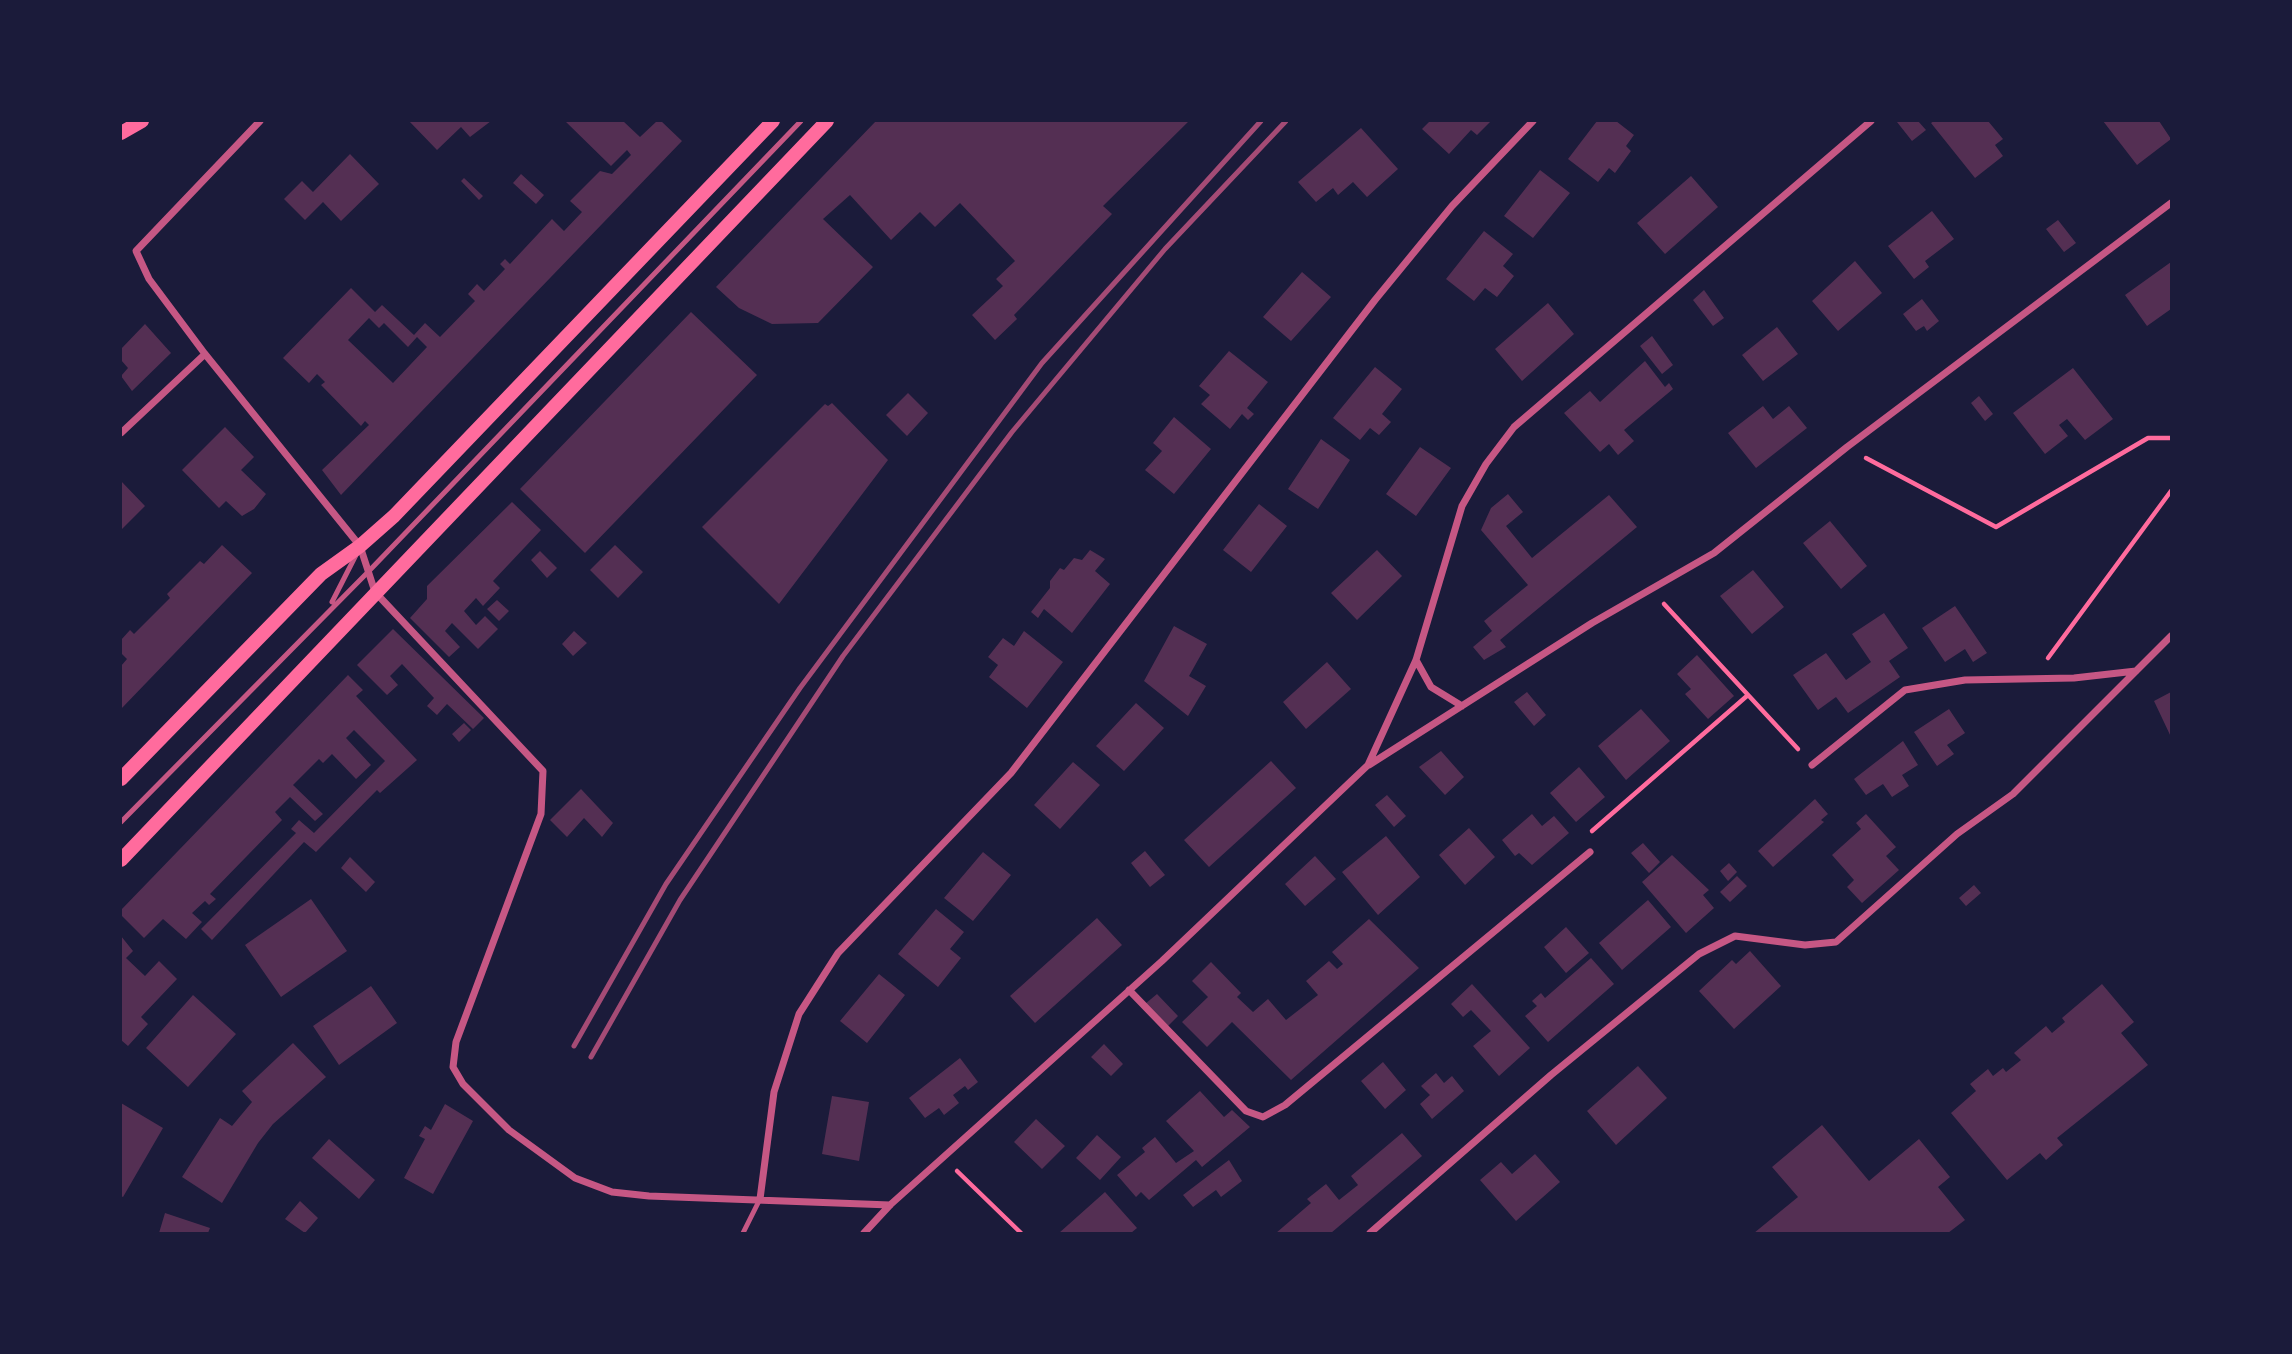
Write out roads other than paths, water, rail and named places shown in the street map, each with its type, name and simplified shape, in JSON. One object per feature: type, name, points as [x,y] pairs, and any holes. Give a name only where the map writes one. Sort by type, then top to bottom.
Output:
[{"type":"main road","points":[[121,133],[142,121]]},
{"type":"main road","points":[[121,779],[321,574],[360,546],[394,516],[773,121]]},
{"type":"main road","points":[[121,859],[827,121]]},
{"type":"street","points":[[260,121],[136,251],[149,279],[205,354],[360,546],[375,592],[543,771],[541,814],[456,1042],[453,1067],[463,1084],[509,1130],[575,1178],[612,1192],[890,1205]]},
{"type":"street","points":[[760,1199],[774,1092],[799,1014],[838,953],[1011,773],[1375,300],[1452,206],[1533,121]]},
{"type":"street","points":[[1368,765],[1416,660],[1462,506],[1486,464],[1514,427],[1871,121]]},
{"type":"street","points":[[864,1233],[890,1205],[1129,990],[1368,765],[1591,623],[1714,553],[1847,447],[2171,203]]},
{"type":"street","points":[[121,433],[205,354]]},
{"type":"street","points":[[1370,1233],[1551,1075],[1699,954],[1735,936],[1805,945],[1836,942],[1957,834],[2013,794],[2171,636]]},
{"type":"street","points":[[1416,660],[1431,687],[1462,706]]},
{"type":"street","points":[[1812,765],[1905,690],[1965,680],[2074,678],[2136,671]]},
{"type":"street","points":[[1129,990],[1246,1111],[1263,1116],[1285,1105],[1590,852]]},
{"type":"lane","points":[[121,822],[329,608],[369,571],[801,121]]},
{"type":"lane","points":[[329,608],[360,546]]},
{"type":"lane","points":[[743,1233],[760,1199]]},
{"type":"railway","points":[[574,1046],[666,884],[800,688],[1042,363],[1261,121]]},
{"type":"railway","points":[[591,1057],[680,900],[843,656],[1012,432],[1165,249],[1286,121]]}]
